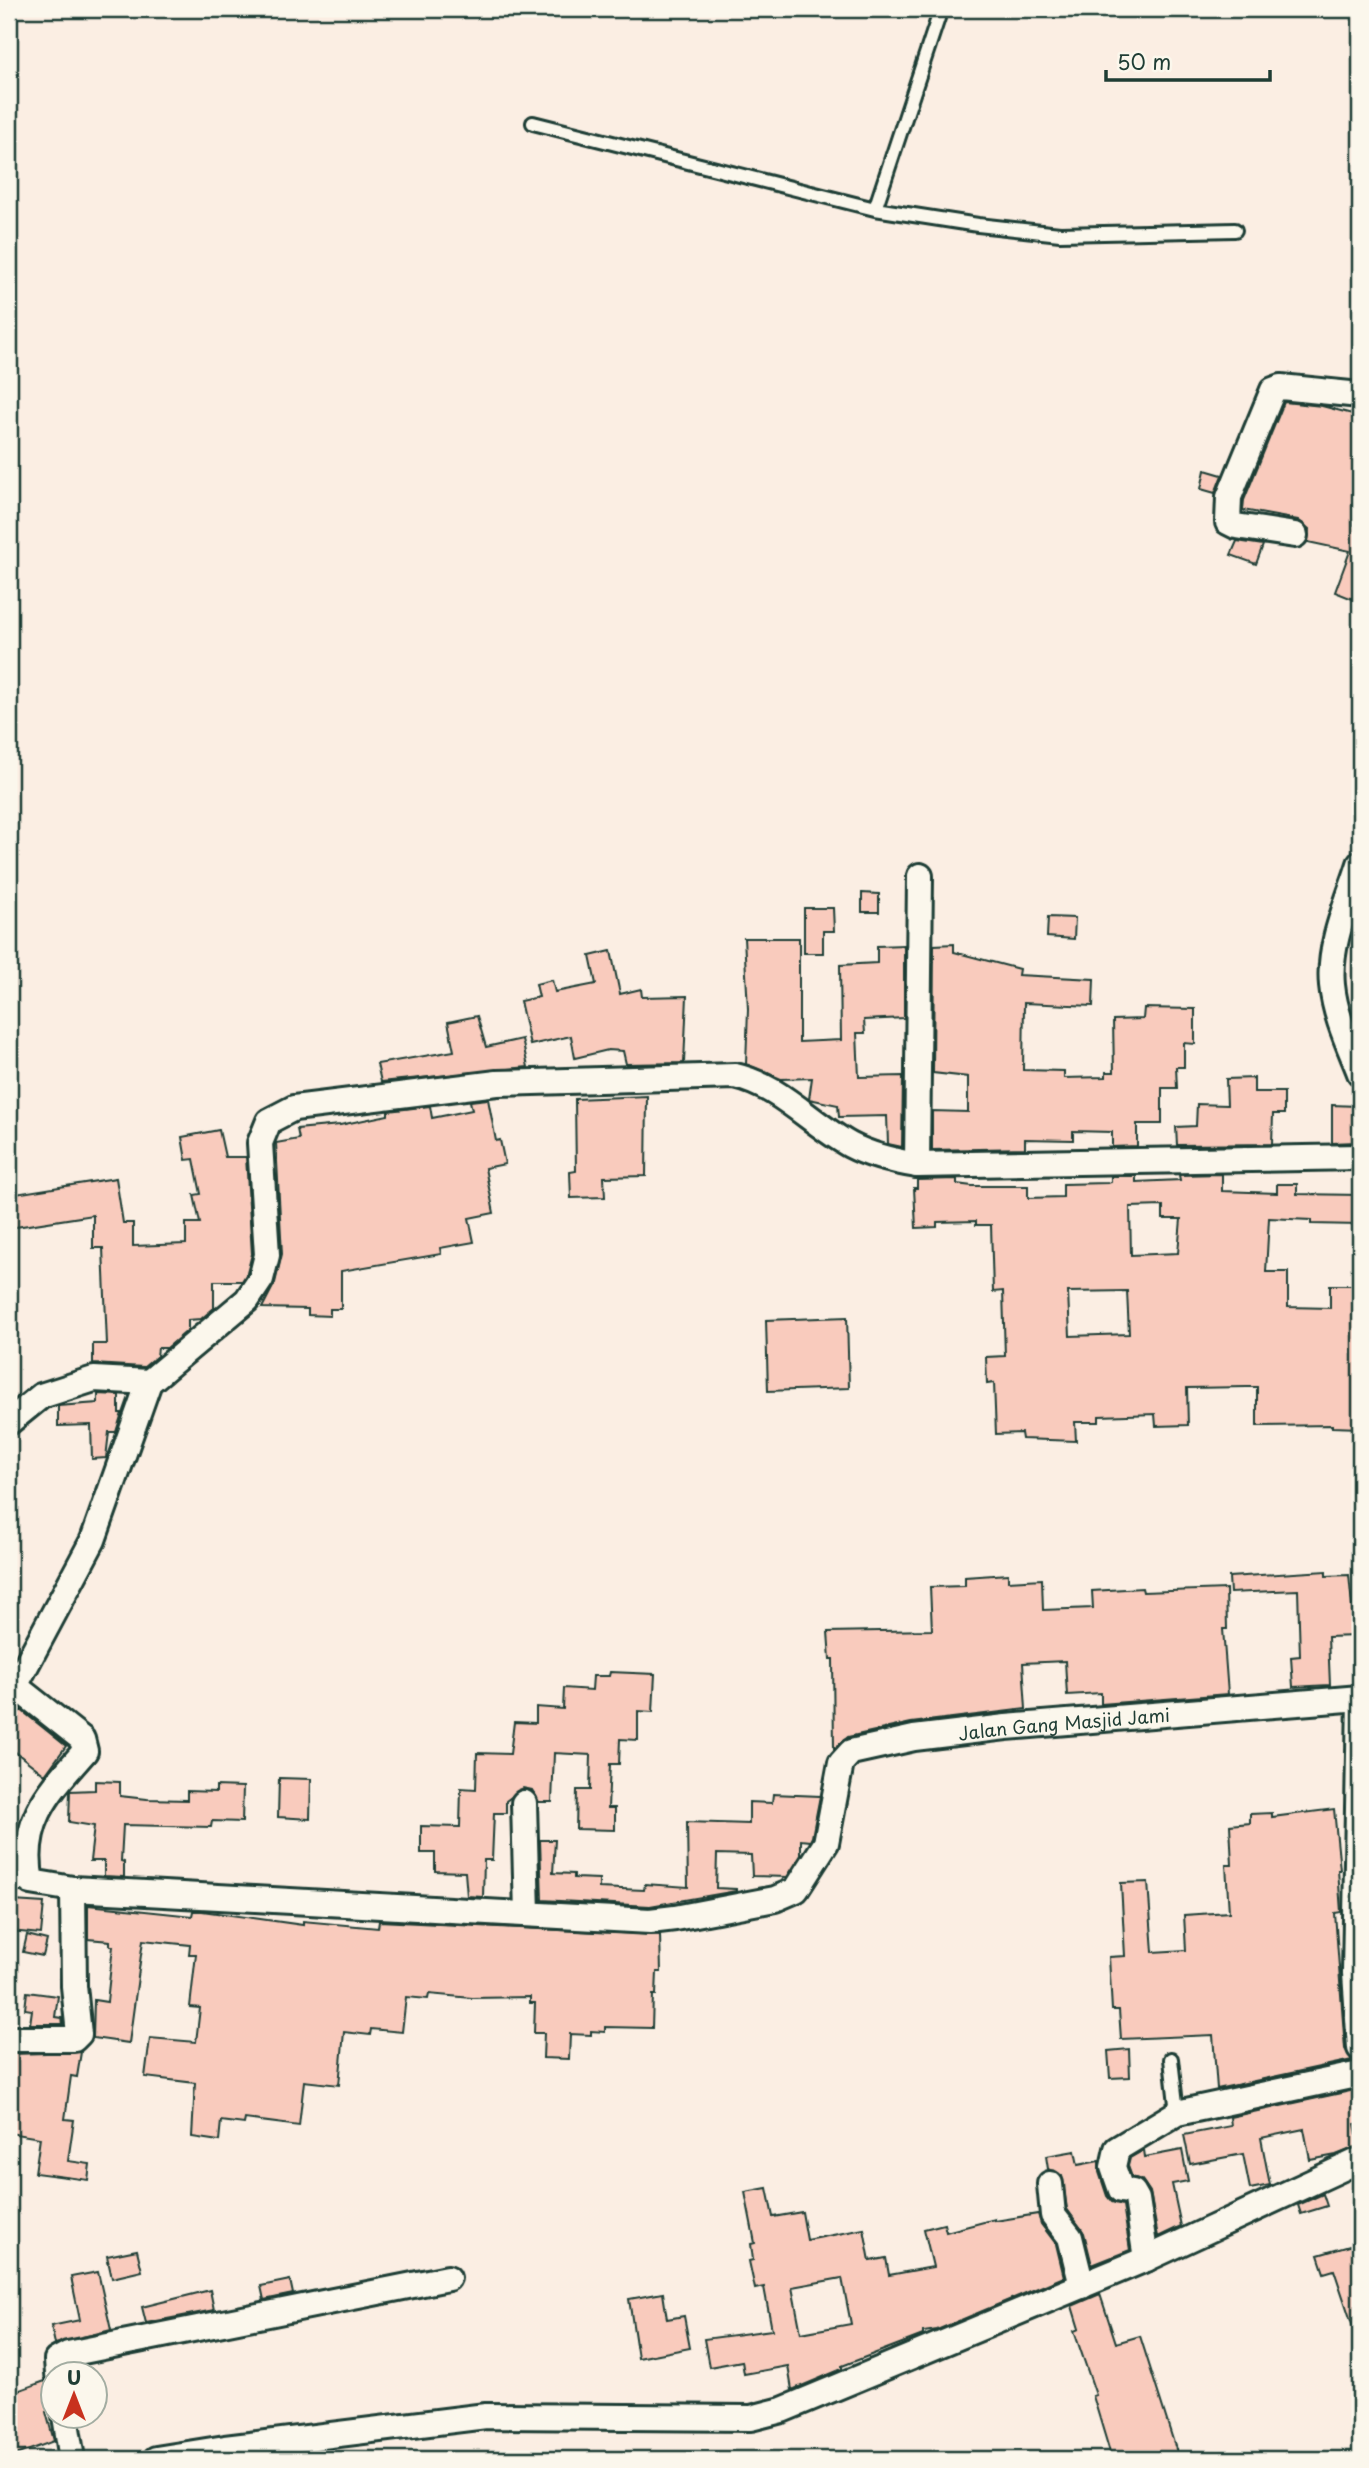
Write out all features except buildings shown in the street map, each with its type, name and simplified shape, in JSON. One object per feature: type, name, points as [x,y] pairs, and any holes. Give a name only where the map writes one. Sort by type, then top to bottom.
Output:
[{"type":"street","points":[[1295,534],[1236,526],[1228,522],[1229,497],[1273,390],[1281,387],[1360,395]]},
{"type":"street","points":[[1360,864],[1336,940],[1332,983],[1337,1016],[1360,1073]]},
{"type":"street","points":[[917,1165],[919,876]]},
{"type":"street","points":[[20,1884],[42,1800],[85,1751],[85,1747],[82,1740],[12,1688],[93,1540],[149,1382],[255,1291],[265,1269],[267,1255],[260,1143],[269,1121],[295,1108],[497,1083],[735,1076],[754,1080],[771,1089],[849,1144],[882,1158],[917,1165],[1360,1157]]},
{"type":"street","points":[[9,1422],[41,1396],[94,1379],[149,1382]]},
{"type":"street","points":[[1360,1698],[1355,1973],[1360,2048]]},
{"type":"street","name":"Jalan Gang Masjid Jami","points":[[20,1884],[650,1921],[775,1899],[796,1890],[823,1848],[841,1763],[851,1752],[914,1738],[1110,1717],[1360,1698]]},
{"type":"street","points":[[524,1803],[527,1914]]},
{"type":"street","points":[[9,2039],[75,2039],[79,2034],[73,1889]]},
{"type":"street","points":[[1146,2259],[1140,2205],[1133,2192],[1118,2188],[1113,2161],[1121,2145],[1177,2113],[1360,2074]]},
{"type":"street","points":[[156,2459],[486,2416],[751,2418],[782,2410],[1082,2287],[1360,2160]]},
{"type":"street","points":[[1050,2184],[1053,2215],[1070,2236],[1082,2287]]},
{"type":"street","points":[[57,2360],[68,2354],[448,2278]]},
{"type":"street","points":[[67,2430],[72,2459]]},
{"type":"lane","points":[[875,209],[941,9]]},
{"type":"lane","points":[[533,123],[875,209],[1060,234],[1235,230]]},
{"type":"lane","points":[[1171,2059],[1177,2113]]}]
